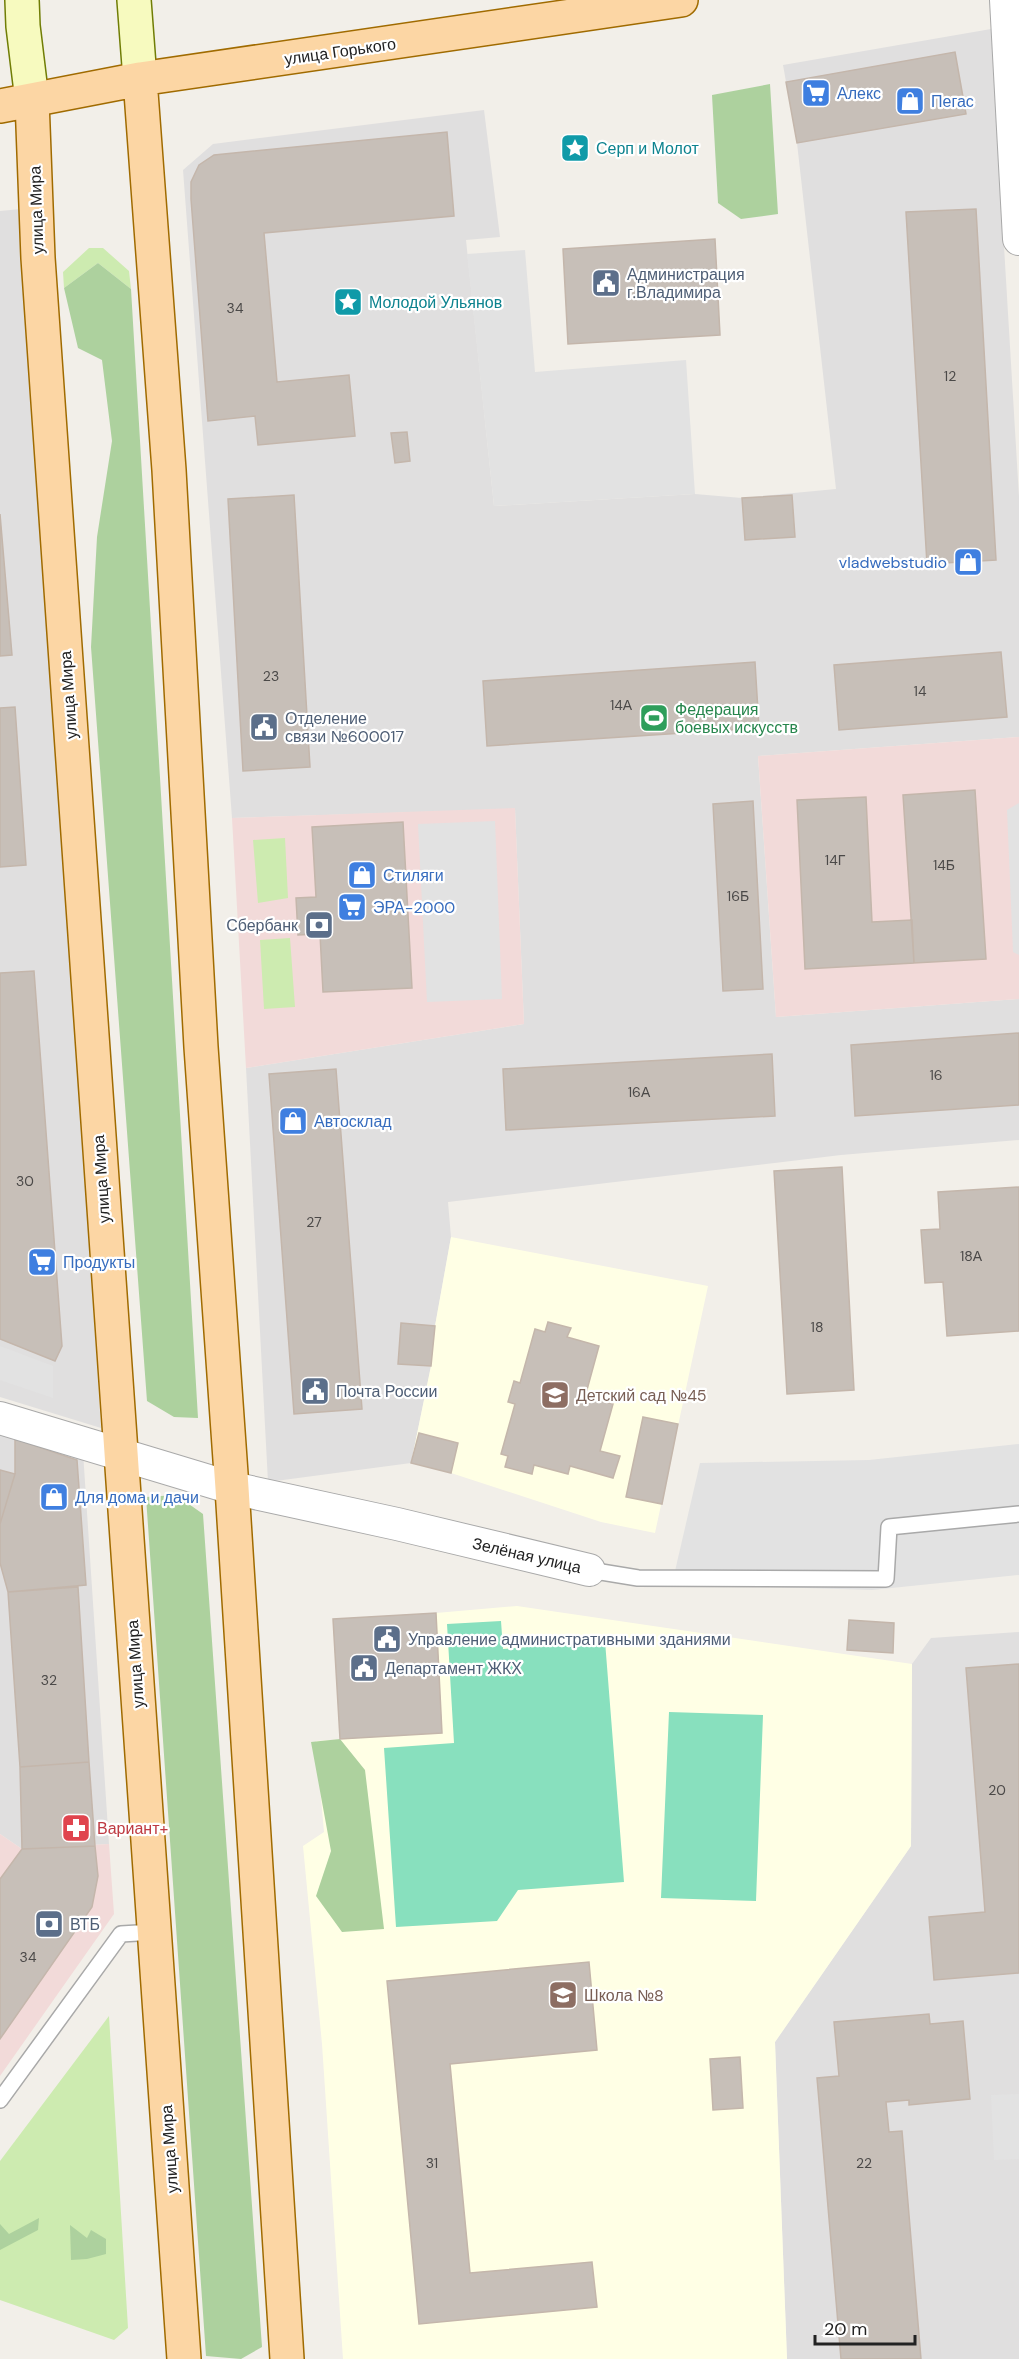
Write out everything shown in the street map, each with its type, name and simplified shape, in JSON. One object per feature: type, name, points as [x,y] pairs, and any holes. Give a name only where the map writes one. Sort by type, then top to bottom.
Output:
[{"type":"main road","name":"улица Мира","points":[[22,0],[32,100],[39,270],[184,2359]]},
{"type":"main road","points":[[134,0],[169,470],[194,927],[287,2359]]},
{"type":"main road","name":"улица Горького","points":[[0,106],[140,79],[681,0]]},
{"type":"street","points":[[1006,0],[1019,239]]},
{"type":"street","name":"Зелёная улица","points":[[0,1418],[232,1488],[397,1524],[589,1570]]},
{"type":"lane","name":"Зелёная улица","points":[[589,1570],[638,1578],[886,1579],[889,1527],[1019,1514]]},
{"type":"lane","points":[[0,2100],[121,1934],[154,1932]]},
{"type":"shaded area","points":[[991,29],[1019,497],[1019,737],[758,756],[776,1017],[1019,999],[1019,1140],[841,1155],[448,1202],[451,1237],[435,1326],[401,1323],[398,1364],[431,1366],[411,1463],[268,1482],[246,1068],[524,1024],[515,809],[232,818],[183,170],[213,144],[484,110],[500,237],[466,240],[494,506],[695,494],[742,498],[836,489],[797,143],[783,65]]},
{"type":"shaded area","points":[[21,209],[101,1428],[0,1397],[0,211]]},
{"type":"shaded area","points":[[525,250],[535,372],[686,360],[695,494],[494,506],[467,254]]},
{"type":"shaded area","points":[[1019,737],[1019,999],[776,1017],[758,756]]},
{"type":"shaded area","points":[[1019,803],[1019,955],[1013,952],[1007,810]]},
{"type":"shaded area","points":[[515,808],[524,1024],[246,1068],[232,818]]},
{"type":"shaded area","points":[[495,821],[502,999],[427,1002],[418,824]]},
{"type":"shaded area","name":"Детский сад №45","points":[[451,1237],[708,1286],[655,1533],[601,1522],[451,1473],[411,1463],[431,1366],[435,1326]]},
{"type":"shaded area","points":[[0,1346],[53,1366],[53,1398],[0,1380]]},
{"type":"shaded area","points":[[0,1429],[83,1452],[109,1844],[22,1849],[0,1834]]},
{"type":"shaded area","points":[[1019,1444],[1019,1575],[872,1590],[672,1584],[700,1463],[869,1460]]},
{"type":"shaded area","name":"Школа №8","points":[[517,1606],[912,1664],[911,1846],[775,2042],[787,2359],[343,2359],[322,2044],[303,1846],[324,1832],[316,1741],[442,1733],[436,1613]]},
{"type":"shaded area","points":[[1019,1632],[1019,2359],[787,2359],[775,2042],[911,1846],[912,1664],[931,1638]]},
{"type":"shaded area","points":[[0,1834],[22,1849],[109,1844],[114,1914],[0,2076]]},
{"type":"shaded area","points":[[1019,2094],[1019,2159],[994,2160],[991,2095]]},
{"type":"green space","points":[[770,84],[778,214],[741,219],[718,203],[712,95]]},
{"type":"green space","points":[[89,248],[103,248],[129,271],[131,289],[98,263],[64,288],[63,272]]},
{"type":"green space","points":[[98,263],[131,289],[198,1418],[174,1417],[147,1401],[91,647],[97,537],[112,441],[102,360],[78,348],[64,288]]},
{"type":"green space","points":[[285,838],[288,898],[258,903],[253,840]]},
{"type":"green space","points":[[290,938],[295,1007],[264,1009],[260,940]]},
{"type":"green space","points":[[176,1495],[203,1514],[262,2347],[241,2359],[206,2356],[146,1497]]},
{"type":"green space","points":[[501,1621],[503,1649],[605,1641],[624,1882],[518,1890],[497,1921],[396,1927],[384,1748],[454,1743],[447,1624]]},
{"type":"green space","points":[[669,1712],[763,1715],[756,1901],[661,1898]]},
{"type":"green space","points":[[340,1739],[365,1770],[384,1929],[342,1932],[316,1896],[331,1851],[311,1742]]},
{"type":"green space","points":[[109,2016],[128,2328],[114,2340],[0,2300],[0,2161]]},
{"type":"green space","points":[[39,2218],[38,2230],[0,2250],[0,2224],[9,2234]]},
{"type":"green space","points":[[70,2225],[87,2238],[91,2230],[106,2239],[106,2254],[71,2260]]},
{"type":"building","points":[[955,52],[966,114],[797,143],[786,82]]},
{"type":"building","points":[[447,132],[454,216],[264,233],[277,382],[349,375],[355,436],[258,445],[255,416],[208,421],[191,199],[191,182],[199,165],[214,155]]},
{"type":"building","points":[[976,209],[996,560],[927,564],[906,212]]},
{"type":"building","points":[[715,239],[720,335],[568,344],[563,249]]},
{"type":"building","points":[[407,432],[410,461],[395,463],[391,433]]},
{"type":"building","points":[[294,495],[310,767],[243,771],[228,499]]},
{"type":"building","points":[[792,495],[795,537],[745,540],[742,498]]},
{"type":"building","points":[[0,514],[12,655],[0,656]]},
{"type":"building","points":[[1001,652],[1007,717],[839,730],[834,665]]},
{"type":"building","points":[[755,662],[759,728],[487,746],[483,681]]},
{"type":"building","points":[[15,707],[26,865],[0,867],[0,708]]},
{"type":"building","points":[[975,790],[986,959],[914,963],[903,795]]},
{"type":"building","points":[[866,797],[872,922],[912,920],[914,963],[805,969],[797,800]]},
{"type":"building","points":[[753,801],[763,989],[723,991],[713,804]]},
{"type":"building","name":"ЭРА-2000","points":[[403,822],[412,988],[323,992],[320,934],[298,935],[296,898],[316,897],[312,827]]},
{"type":"building","points":[[34,971],[62,1346],[55,1361],[0,1339],[0,973]]},
{"type":"building","points":[[1019,1033],[1019,1105],[855,1116],[851,1045]]},
{"type":"building","points":[[772,1054],[775,1116],[506,1130],[503,1069]]},
{"type":"building","points":[[336,1069],[362,1409],[294,1414],[269,1074]]},
{"type":"building","points":[[842,1167],[854,1390],[787,1394],[774,1171]]},
{"type":"building","points":[[1019,1187],[1019,1331],[947,1336],[943,1282],[925,1283],[921,1230],[940,1229],[938,1192]]},
{"type":"building","points":[[548,1322],[571,1328],[567,1337],[599,1346],[585,1397],[613,1404],[600,1451],[620,1456],[613,1478],[570,1466],[568,1474],[534,1465],[532,1474],[505,1467],[508,1456],[501,1454],[515,1404],[508,1402],[514,1381],[520,1383],[535,1329],[545,1332]]},
{"type":"building","points":[[401,1323],[435,1326],[431,1366],[398,1364]]},
{"type":"building","points":[[643,1417],[678,1424],[662,1504],[626,1497]]},
{"type":"building","points":[[419,1433],[458,1443],[451,1473],[411,1463]]},
{"type":"building","points":[[15,1439],[77,1460],[86,1585],[8,1592],[0,1563],[0,1524],[15,1474]]},
{"type":"building","points":[[0,1470],[15,1474],[0,1524]]},
{"type":"building","points":[[78,1587],[89,1762],[20,1767],[8,1592]]},
{"type":"building","points":[[436,1613],[442,1733],[340,1739],[333,1619]]},
{"type":"building","points":[[849,1620],[894,1623],[893,1653],[847,1650]]},
{"type":"building","points":[[1019,1664],[1019,1973],[934,1980],[929,1917],[985,1912],[966,1668]]},
{"type":"building","points":[[89,1762],[95,1846],[22,1849],[20,1767]]},
{"type":"building","points":[[95,1846],[98,1876],[92,1907],[0,2039],[0,1879],[22,1849]]},
{"type":"building","points":[[589,1962],[597,2050],[450,2064],[470,2273],[592,2262],[597,2307],[419,2324],[387,1981]]},
{"type":"building","points":[[929,2014],[930,2024],[963,2021],[970,2099],[909,2105],[909,2100],[886,2102],[889,2132],[902,2131],[921,2359],[841,2359],[817,2078],[839,2076],[834,2022]]},
{"type":"building","points":[[740,2057],[743,2108],[713,2110],[710,2059]]},
{"type":"place","name":"Алекс","points":[[816,93]]},
{"type":"place","name":"Пегас","points":[[910,101]]},
{"type":"place","name":"Серп и Молот","points":[[575,148]]},
{"type":"place","name":"Администрация г.Владимира","points":[[606,283]]},
{"type":"place","name":"Молодой Ульянов","points":[[348,302]]},
{"type":"place","name":"vladwebstudio","points":[[968,562]]},
{"type":"place","name":"Федерация боевых искусств","points":[[654,718]]},
{"type":"place","name":"Отделение связи №600017","points":[[264,727]]},
{"type":"place","name":"Стиляги","points":[[362,875]]},
{"type":"place","name":"ЭРА-2000","points":[[352,907]]},
{"type":"place","name":"Сбербанк","points":[[319,925]]},
{"type":"place","name":"Автосклад","points":[[293,1121]]},
{"type":"place","name":"Продукты","points":[[42,1262]]},
{"type":"place","name":"Почта России","points":[[315,1391]]},
{"type":"place","name":"Детский сад №45","points":[[555,1395]]},
{"type":"place","name":"Для дома и дачи","points":[[54,1497]]},
{"type":"place","name":"Управление административными зданиями","points":[[387,1639]]},
{"type":"place","name":"Департамент ЖКХ","points":[[364,1668]]},
{"type":"place","name":"Вариант+","points":[[76,1828]]},
{"type":"place","name":"ВТБ","points":[[49,1924]]},
{"type":"place","name":"Школа №8","points":[[563,1995]]}]
